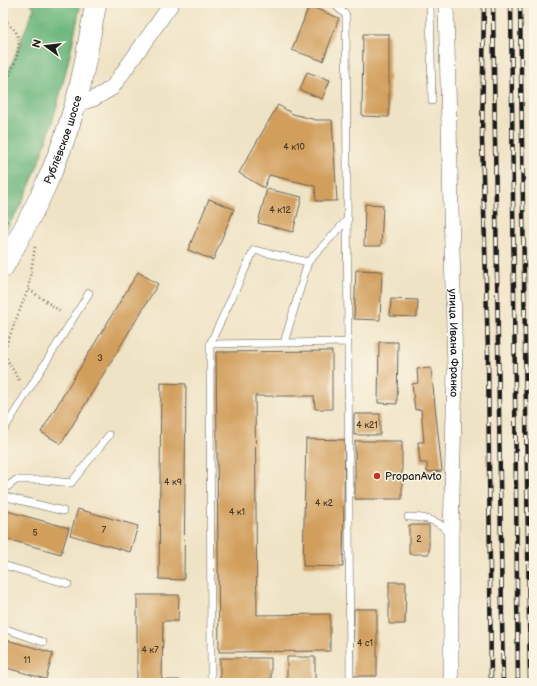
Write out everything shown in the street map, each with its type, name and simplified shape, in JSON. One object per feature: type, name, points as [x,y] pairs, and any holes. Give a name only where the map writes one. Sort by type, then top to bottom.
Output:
[{"type":"street","name":"Рублёвское шоссе","points":[[3,267],[45,190],[60,152],[76,104],[96,3]]},
{"type":"street","points":[[76,104],[93,99],[112,88],[172,3]]},
{"type":"street","name":"улица Ивана Франко","points":[[446,3],[455,370],[451,536],[450,683]]},
{"type":"lane","points":[[333,3],[346,15],[350,683]]},
{"type":"lane","points":[[430,3],[432,101]]},
{"type":"lane","points":[[284,343],[308,262],[348,219]]},
{"type":"lane","points":[[211,683],[210,344],[254,250],[308,262]]},
{"type":"lane","points":[[3,431],[89,293]]},
{"type":"lane","points":[[210,344],[348,342]]},
{"type":"lane","points":[[3,490],[16,480],[44,480],[71,483],[109,435]]},
{"type":"lane","points":[[3,496],[63,511]]},
{"type":"lane","points":[[408,517],[423,517],[439,524],[446,528],[451,536]]},
{"type":"lane","points":[[3,565],[68,584]]},
{"type":"lane","points":[[3,628],[43,642]]},
{"type":"path","points":[[3,6],[8,24]]},
{"type":"path","points":[[3,23],[14,28],[18,37],[19,50],[3,90]]},
{"type":"path","points":[[3,219],[36,238],[28,289],[3,353],[19,380]]},
{"type":"path","points":[[28,289],[60,311]]},
{"type":"green space","points":[[30,3],[81,3],[65,73],[46,142],[26,193],[17,212],[3,235],[3,86],[34,8]]},
{"type":"building","points":[[309,6],[339,18],[323,61],[292,50]]},
{"type":"building","points":[[363,34],[389,34],[389,117],[362,116]]},
{"type":"building","points":[[307,72],[330,80],[322,99],[300,90]]},
{"type":"building","points":[[278,105],[293,114],[316,120],[332,120],[337,201],[316,201],[315,186],[269,175],[264,188],[239,173]]},
{"type":"building","points":[[267,189],[302,197],[293,232],[258,223]]},
{"type":"building","points":[[209,199],[234,209],[213,260],[188,250]]},
{"type":"building","points":[[365,204],[383,205],[381,246],[364,246]]},
{"type":"building","points":[[356,270],[382,271],[380,320],[354,319]]},
{"type":"building","points":[[138,272],[158,284],[61,444],[41,432]]},
{"type":"building","points":[[391,299],[418,300],[417,317],[390,316]]},
{"type":"building","points":[[379,342],[398,342],[397,404],[378,403]]},
{"type":"building","points":[[332,351],[332,409],[315,409],[314,396],[255,396],[257,615],[330,614],[330,651],[219,652],[216,352]]},
{"type":"building","points":[[431,368],[442,471],[427,472],[427,463],[420,463],[418,442],[424,442],[421,409],[415,410],[412,384],[418,383],[417,369]]},
{"type":"building","points":[[161,383],[186,384],[184,580],[159,579]]},
{"type":"building","points":[[354,414],[380,414],[380,435],[354,435]]},
{"type":"building","points":[[306,439],[345,440],[343,567],[303,566]]},
{"type":"building","points":[[355,441],[402,441],[402,499],[355,499]]},
{"type":"building","points":[[78,509],[138,526],[130,552],[70,535]]},
{"type":"building","points":[[3,510],[69,528],[61,554],[3,538]]},
{"type":"building","points":[[409,525],[429,525],[429,554],[409,554]]},
{"type":"building","points":[[389,582],[406,582],[405,624],[389,624]]},
{"type":"building","points":[[137,595],[179,595],[178,621],[163,621],[162,680],[180,680],[180,683],[137,683]]},
{"type":"building","points":[[354,609],[377,609],[377,676],[353,676]]},
{"type":"building","points":[[3,639],[53,653],[46,679],[3,667]]},
{"type":"building","points":[[287,657],[315,657],[315,683],[287,683]]},
{"type":"building","points":[[220,658],[271,658],[271,683],[220,683]]},
{"type":"railway","points":[[484,3],[482,139],[488,352],[491,683]]},
{"type":"railway","points":[[493,3],[503,683]]},
{"type":"railway","points":[[511,3],[518,683]]},
{"type":"railway","points":[[520,3],[530,683]]},
{"type":"place","name":"PropanAvto","points":[[377,476]]}]
